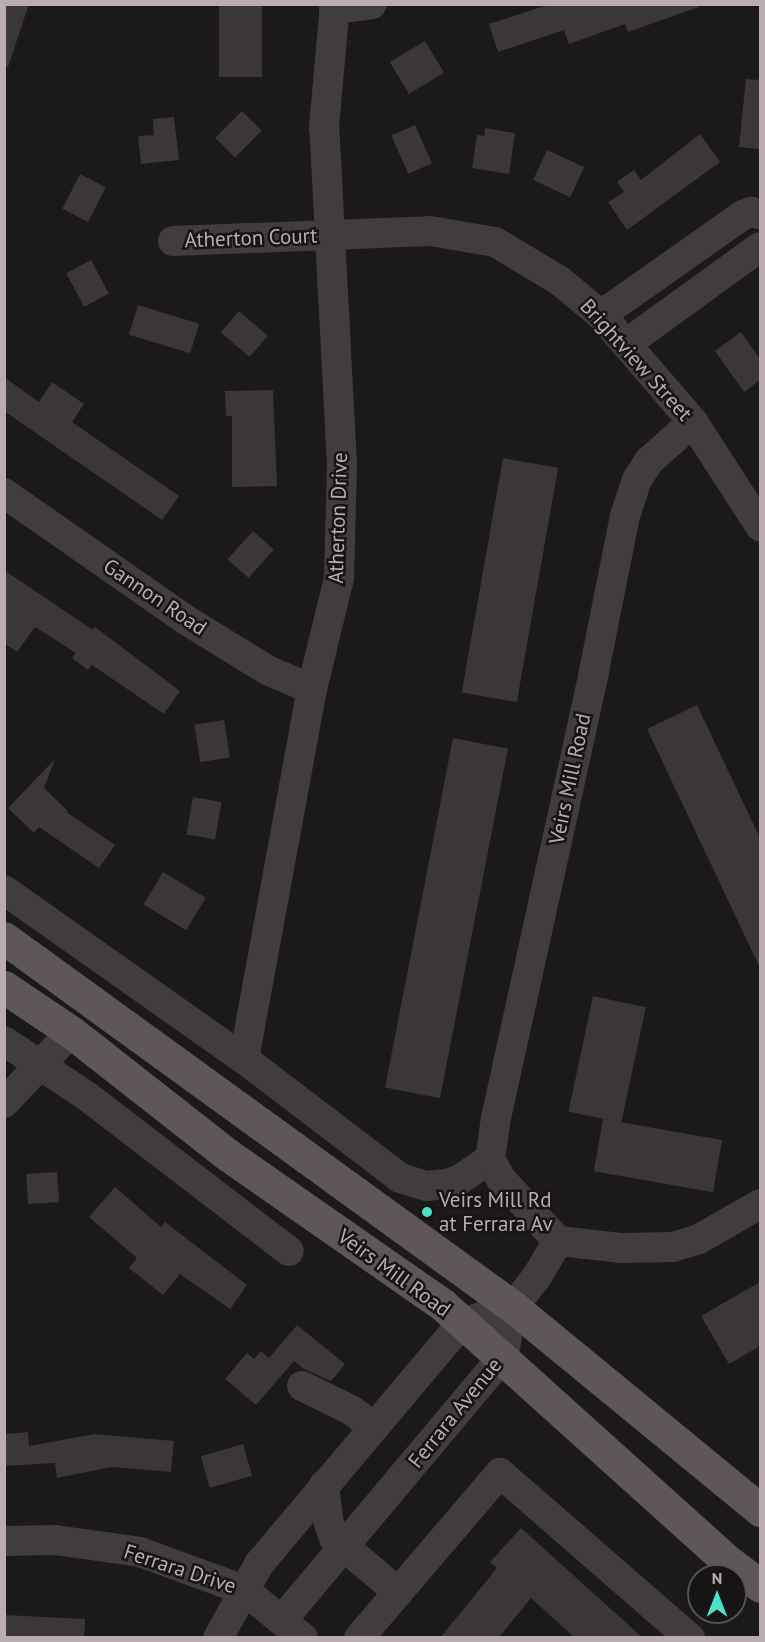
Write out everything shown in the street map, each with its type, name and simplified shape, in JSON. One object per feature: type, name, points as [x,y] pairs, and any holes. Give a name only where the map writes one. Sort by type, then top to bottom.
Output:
[{"type":"main road","name":"Veirs Mill Road","points":[[4,938],[513,1307],[760,1510]]},
{"type":"main road","name":"Veirs Mill Road","points":[[4,987],[71,1032],[228,1155],[443,1305],[730,1563],[760,1586]]},
{"type":"main road","points":[[730,1563],[760,1593]]},
{"type":"street","points":[[335,7],[372,4]]},
{"type":"street","name":"Atherton Drive","points":[[244,1059],[312,689],[339,578],[342,465],[324,127],[335,7]]},
{"type":"street","points":[[601,315],[743,215],[751,212],[760,214]]},
{"type":"street","name":"Brightview Street","points":[[329,234],[430,231],[495,242],[560,281],[601,315],[693,422],[760,526]]},
{"type":"street","name":"Atherton Court","points":[[173,241],[329,234]]},
{"type":"street","points":[[626,344],[760,246]]},
{"type":"street","name":"Veirs Mill Road","points":[[490,1159],[496,1118],[593,676],[625,516],[637,480],[649,461],[693,422]]},
{"type":"street","name":"Gannon Road","points":[[4,493],[186,620],[269,671],[312,689]]},
{"type":"street","points":[[4,890],[244,1059],[400,1178],[427,1186],[446,1184],[459,1180],[490,1159],[501,1179],[558,1241],[621,1248],[673,1247],[699,1239],[760,1204]]},
{"type":"street","points":[[4,1103],[71,1032]]},
{"type":"street","points":[[4,1041],[88,1096],[289,1251]]},
{"type":"street","points":[[218,1638],[259,1564],[462,1323],[513,1307],[536,1278],[558,1241]]},
{"type":"street","name":"Ferrara Avenue","points":[[292,1629],[343,1548],[503,1357],[513,1307]]},
{"type":"street","points":[[302,1386],[351,1410],[374,1427]]},
{"type":"street","points":[[375,1632],[398,1592],[500,1473],[690,1638]]},
{"type":"street","points":[[324,1485],[328,1520],[334,1538],[343,1548],[398,1592]]},
{"type":"street","name":"Ferrara Drive","points":[[4,1541],[55,1540],[140,1552],[244,1590],[292,1629]]},
{"type":"building","points":[[4,4],[29,4],[8,67],[4,67]]},
{"type":"building","points":[[219,4],[262,4],[262,77],[219,77]]},
{"type":"building","points":[[551,4],[698,4],[699,7],[628,32],[625,24],[569,44],[564,30],[498,52],[489,24]]},
{"type":"building","points":[[425,41],[444,73],[409,94],[390,62]]},
{"type":"building","points":[[746,79],[760,80],[760,149],[739,147]]},
{"type":"building","points":[[242,111],[262,131],[235,158],[215,138]]},
{"type":"building","points":[[174,117],[179,160],[141,164],[138,136],[154,135],[153,119]]},
{"type":"building","points":[[415,125],[432,163],[408,174],[391,136]]},
{"type":"building","points":[[485,128],[515,133],[509,174],[472,168],[477,135],[484,136]]},
{"type":"building","points":[[700,134],[720,162],[627,230],[608,202],[624,192],[617,182],[634,170],[641,180]]},
{"type":"building","points":[[547,150],[584,167],[570,197],[533,180]]},
{"type":"building","points":[[80,174],[106,187],[88,222],[62,209]]},
{"type":"building","points":[[91,260],[109,294],[84,307],[66,273]]},
{"type":"building","points":[[138,305],[199,324],[190,353],[129,335]]},
{"type":"building","points":[[239,311],[268,336],[249,357],[221,332]]},
{"type":"building","points":[[741,332],[760,359],[760,380],[744,392],[715,351]]},
{"type":"building","points":[[4,377],[39,402],[52,382],[84,404],[72,422],[179,496],[162,520],[4,411]]},
{"type":"building","points":[[273,390],[277,486],[232,487],[232,416],[226,416],[225,391]]},
{"type":"building","points":[[503,458],[558,468],[517,702],[462,692]]},
{"type":"building","points":[[253,531],[274,550],[248,578],[228,559]]},
{"type":"building","points":[[4,570],[93,630],[95,627],[180,691],[164,714],[92,665],[88,670],[72,658],[76,653],[35,627],[17,652],[4,643]]},
{"type":"building","points":[[697,705],[760,838],[760,968],[647,729]]},
{"type":"building","points":[[224,720],[230,758],[200,762],[194,725]]},
{"type":"building","points":[[453,738],[508,749],[440,1098],[385,1087]]},
{"type":"building","points":[[55,759],[44,788],[69,812],[65,811],[115,845],[99,868],[39,827],[34,833],[8,808]]},
{"type":"building","points":[[193,797],[222,802],[215,839],[186,834]]},
{"type":"building","points":[[163,872],[206,898],[186,930],[143,905]]},
{"type":"building","points":[[593,996],[646,1007],[621,1123],[568,1111]]},
{"type":"building","points":[[603,1119],[722,1140],[713,1192],[594,1171]]},
{"type":"building","points":[[57,1172],[59,1202],[28,1204],[26,1174]]},
{"type":"building","points":[[115,1187],[161,1227],[165,1222],[247,1285],[230,1309],[180,1274],[163,1295],[129,1268],[137,1258],[89,1217]]},
{"type":"building","points":[[760,1282],[760,1346],[729,1364],[701,1316]]},
{"type":"building","points":[[297,1325],[345,1364],[331,1381],[304,1369],[294,1361],[256,1405],[225,1379],[247,1353],[254,1359],[261,1351],[269,1358]]},
{"type":"building","points":[[28,1432],[29,1446],[95,1434],[174,1441],[171,1472],[112,1467],[57,1478],[55,1463],[4,1466],[4,1434]]},
{"type":"building","points":[[243,1444],[252,1476],[210,1488],[201,1456]]},
{"type":"building","points":[[521,1528],[643,1638],[575,1638],[531,1598],[498,1638],[440,1638],[497,1568],[490,1562]]},
{"type":"building","points":[[4,1615],[85,1619],[84,1638],[4,1638]]},
{"type":"place","name":"Veirs Mill Rd at Ferrara Av","points":[[427,1212]]}]
